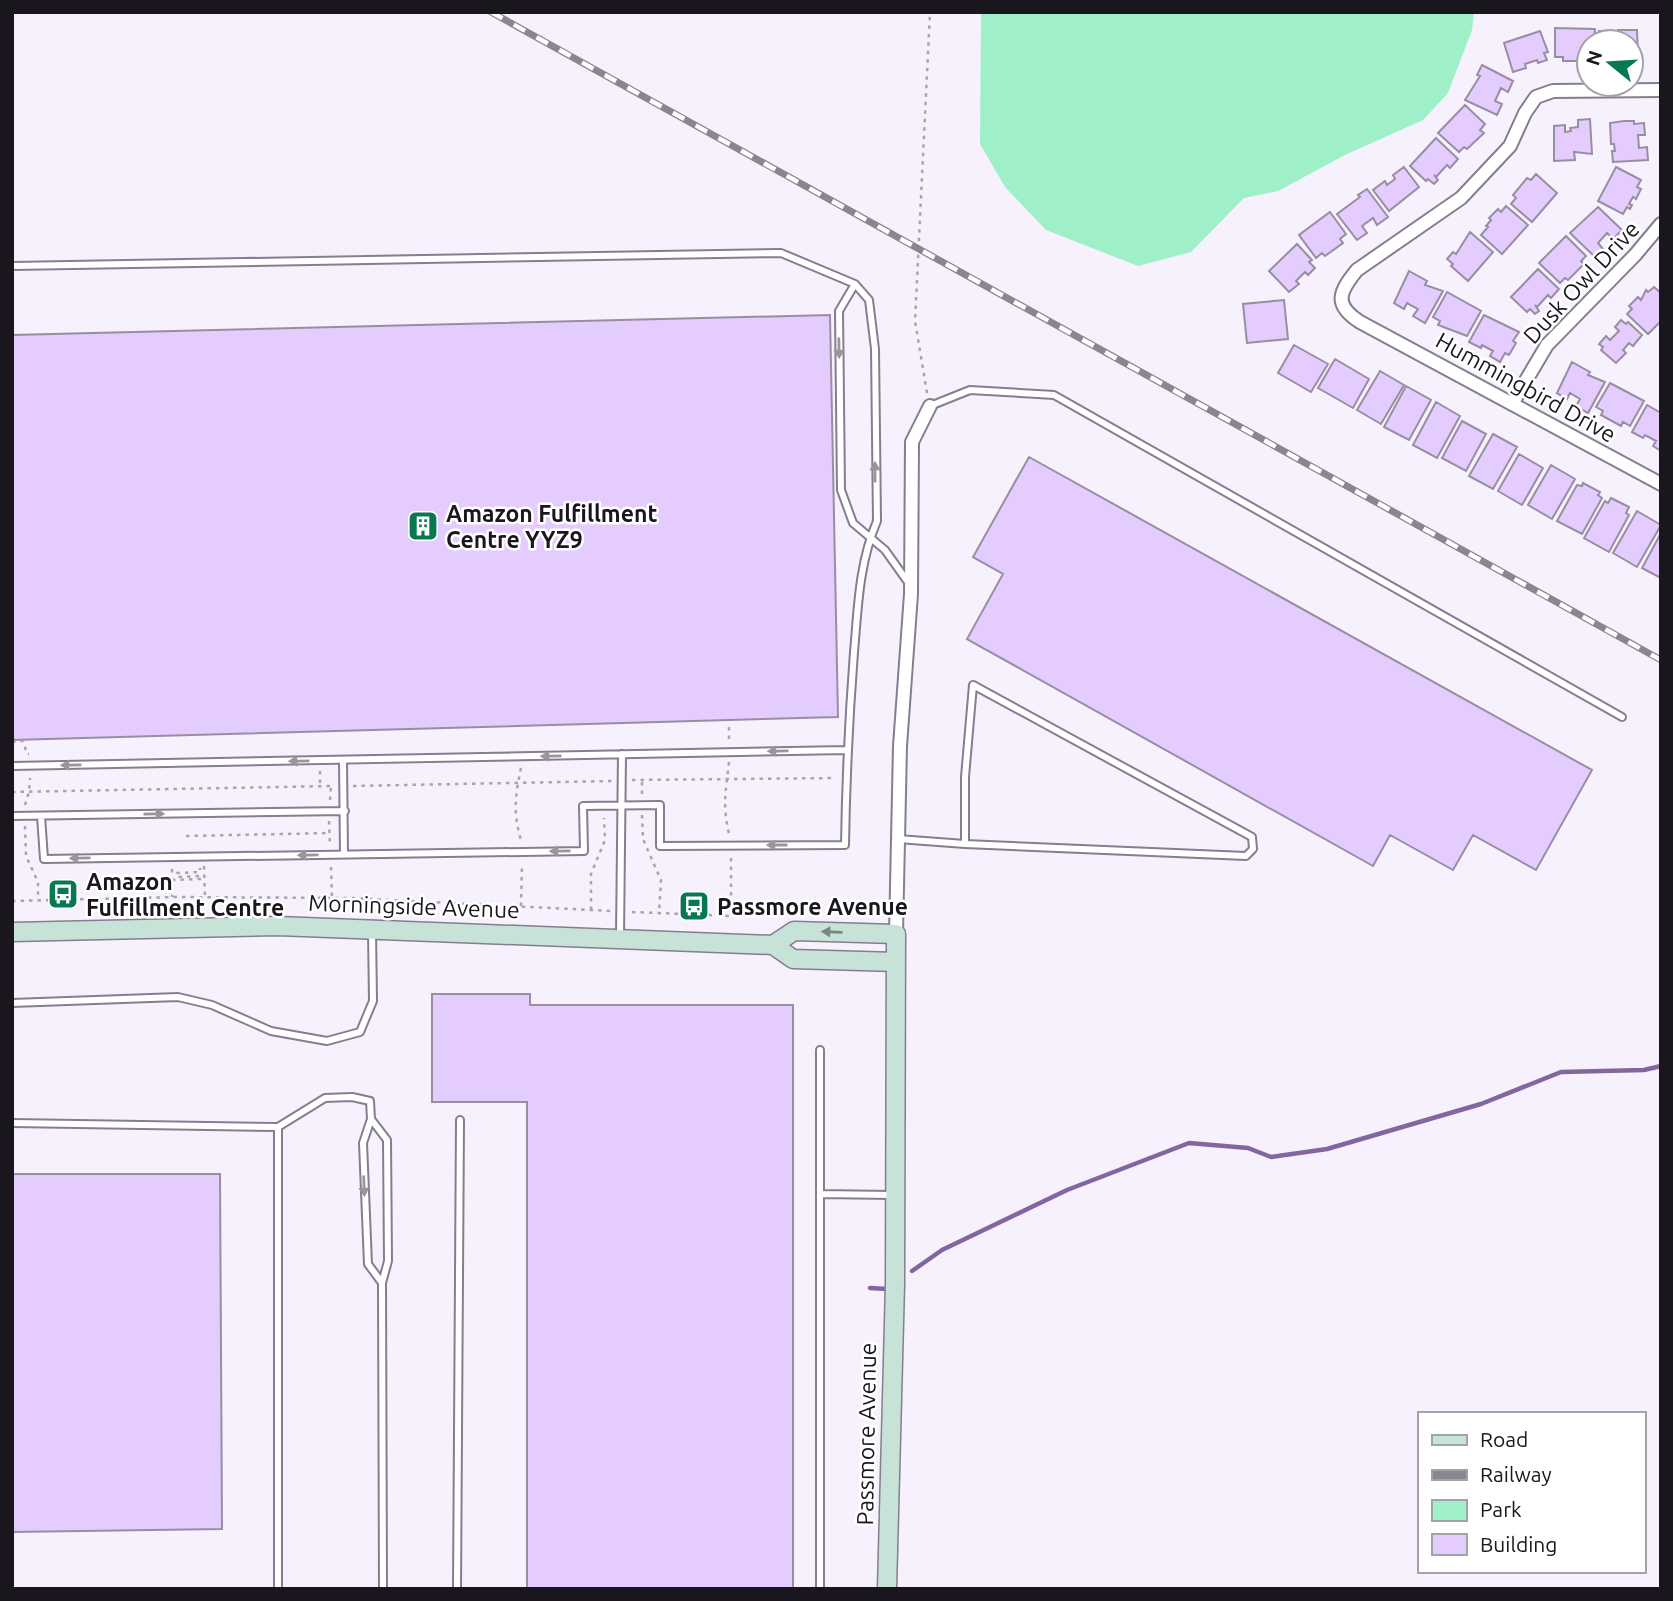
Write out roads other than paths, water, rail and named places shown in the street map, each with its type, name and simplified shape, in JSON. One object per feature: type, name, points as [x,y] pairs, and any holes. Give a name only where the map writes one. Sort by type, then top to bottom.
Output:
[{"type":"main road","name":"Morningside Avenue","points":[[12,932],[278,926],[372,929],[773,945],[793,959],[896,962]]},
{"type":"main road","name":"Morningside Avenue","points":[[773,945],[794,931],[896,934]]},
{"type":"main road","name":"Passmore Avenue","points":[[887,1589],[895,1195],[896,934]]},
{"type":"street","name":"Hummingbird Drive","points":[[1661,90],[1553,91],[1536,97],[1525,113],[1510,146],[1461,198],[1357,270],[1346,284],[1342,296],[1342,305],[1348,314],[1661,484]]},
{"type":"street","name":"Dusk Owl Drive","points":[[1512,404],[1548,345],[1635,255],[1661,224]]},
{"type":"street","name":"Passmore Avenue","points":[[896,934],[900,746],[911,586],[912,442],[930,406]]},
{"type":"lane","points":[[12,266],[781,253],[855,284],[869,300],[875,349],[877,521],[869,539],[861,572],[846,750],[845,845],[660,846],[660,805],[583,806],[584,851],[44,859],[41,816]]},
{"type":"lane","points":[[855,284],[839,311],[841,490],[853,523],[885,550],[911,586]]},
{"type":"lane","points":[[930,406],[970,390],[1054,395],[1622,717]]},
{"type":"lane","points":[[898,839],[965,844],[1246,856],[1253,849],[1252,837],[973,685],[965,777],[965,844]]},
{"type":"lane","points":[[12,766],[846,750]]},
{"type":"lane","points":[[620,939],[622,754]]},
{"type":"lane","points":[[344,760],[344,854]]},
{"type":"lane","points":[[12,816],[345,811]]},
{"type":"lane","points":[[12,1003],[178,997],[212,1005],[271,1031],[327,1041],[360,1032],[373,1001],[372,929]]},
{"type":"lane","points":[[820,1050],[820,1589]]},
{"type":"lane","points":[[12,1124],[278,1127],[325,1098],[352,1097],[370,1101],[371,1119],[363,1143],[368,1265],[382,1283]]},
{"type":"lane","points":[[371,1119],[387,1140],[388,1261],[382,1283],[383,1589]]},
{"type":"lane","points":[[457,1589],[460,1120]]},
{"type":"lane","points":[[278,1127],[278,1589]]},
{"type":"lane","points":[[820,1194],[895,1195]]},
{"type":"waterway","points":[[912,1271],[942,1250],[1067,1190],[1189,1143],[1248,1148],[1271,1157],[1327,1149],[1481,1104],[1561,1072],[1644,1070],[1661,1066]]},
{"type":"waterway","points":[[870,1288],[887,1289]]},
{"type":"railway","points":[[491,12],[1661,660]]},
{"type":"place","name":"Amazon Fulfillment Centre YYZ9","points":[[423,526]]},
{"type":"place","name":"Amazon Fulfillment Centre","points":[[63,894]]},
{"type":"place","name":"Passmore Avenue","points":[[694,906]]}]
